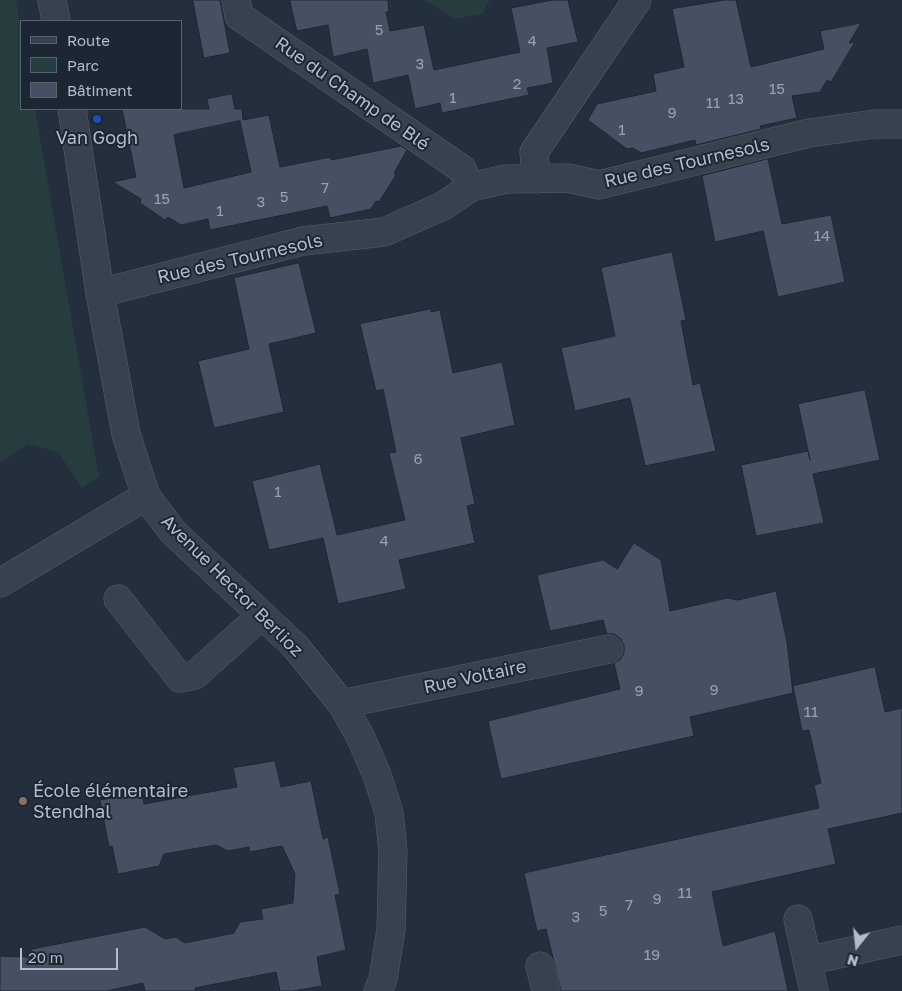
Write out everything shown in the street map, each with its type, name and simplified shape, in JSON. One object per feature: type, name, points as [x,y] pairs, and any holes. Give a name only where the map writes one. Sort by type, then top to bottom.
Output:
[{"type":"street","points":[[52,0],[56,20]]},
{"type":"street","name":"Rue du Champ de Blé","points":[[236,0],[239,16],[462,169],[472,187]]},
{"type":"street","points":[[536,178],[534,152],[637,0]]},
{"type":"street","name":"Avenue Hector Berlioz","points":[[72,110],[100,293],[126,434],[146,496],[173,532],[295,646],[342,704],[361,738],[377,775],[389,813],[393,852],[391,930],[382,980],[378,991]]},
{"type":"street","name":"Rue des Tournesols","points":[[100,293],[303,240],[384,232],[443,206],[472,187],[506,179],[568,178],[599,185],[809,134],[876,124],[902,124]]},
{"type":"street","points":[[0,583],[146,496]]},
{"type":"street","points":[[118,599],[180,678],[195,675],[262,615]]},
{"type":"street","name":"Rue Voltaire","points":[[342,704],[609,649]]},
{"type":"street","points":[[798,919],[814,991]]},
{"type":"street","points":[[807,960],[902,940]]},
{"type":"green space","points":[[0,0],[16,0],[20,25],[20,110],[35,110],[99,477],[82,488],[58,452],[28,444],[0,463]]},
{"type":"green space","points":[[425,0],[490,0],[482,14],[454,19]]},
{"type":"building","points":[[193,0],[220,0],[230,53],[204,58]]},
{"type":"building","points":[[290,0],[388,0],[389,12],[386,12],[390,31],[424,25],[434,70],[520,52],[511,8],[553,0],[568,0],[578,42],[547,48],[553,83],[527,88],[529,95],[442,113],[440,103],[415,109],[408,75],[373,83],[367,49],[333,57],[328,25],[297,31]]},
{"type":"building","points":[[725,0],[736,0],[751,67],[824,49],[820,31],[861,23],[849,43],[855,42],[831,82],[827,80],[820,92],[792,96],[797,118],[760,126],[761,129],[696,145],[695,140],[641,153],[633,148],[627,149],[588,120],[597,104],[656,91],[653,74],[684,67],[672,9]]},
{"type":"building","points":[[232,94],[235,109],[242,109],[243,120],[269,115],[280,167],[331,157],[331,160],[401,146],[407,150],[394,173],[396,175],[379,202],[376,201],[371,209],[330,218],[327,206],[210,230],[208,219],[181,225],[168,217],[165,220],[140,203],[141,199],[113,182],[136,177],[122,110],[209,109],[207,99]],"holes":[[[240,121],[251,172],[184,188],[174,135]]]},
{"type":"building","points":[[768,159],[782,224],[831,215],[845,282],[778,297],[763,231],[715,242],[702,176]]},
{"type":"building","points":[[672,252],[686,320],[681,321],[693,385],[700,383],[716,451],[645,466],[630,398],[575,411],[561,348],[615,336],[601,268]]},
{"type":"building","points":[[299,263],[316,333],[269,344],[284,412],[214,428],[198,361],[249,349],[234,278]]},
{"type":"building","points":[[431,309],[431,312],[440,310],[453,373],[502,362],[515,425],[461,438],[475,504],[467,506],[475,543],[399,560],[406,589],[338,604],[323,538],[269,550],[252,481],[320,464],[337,535],[405,520],[389,453],[396,452],[383,389],[376,391],[360,324]]},
{"type":"building","points":[[865,390],[880,460],[813,474],[824,523],[756,536],[741,465],[808,451],[810,460],[798,404]]},
{"type":"building","points":[[634,543],[661,560],[670,611],[727,598],[738,600],[776,591],[787,642],[793,693],[690,717],[694,736],[501,779],[488,721],[620,689],[614,663],[620,660],[624,653],[621,639],[614,634],[607,634],[603,620],[550,631],[537,575],[603,560],[617,569]]},
{"type":"building","points":[[875,667],[885,712],[902,708],[902,813],[828,829],[836,864],[712,892],[723,946],[775,931],[788,991],[561,991],[546,929],[537,931],[524,873],[819,808],[814,785],[821,783],[809,730],[802,731],[793,686]]},
{"type":"building","points":[[275,761],[281,787],[311,781],[323,839],[328,837],[340,894],[335,895],[346,950],[317,957],[322,986],[293,991],[280,991],[276,972],[195,988],[196,991],[145,991],[143,983],[107,991],[0,991],[0,956],[30,957],[32,949],[145,927],[165,939],[176,937],[185,943],[234,933],[240,922],[263,919],[261,909],[293,903],[295,874],[282,846],[250,852],[249,847],[228,851],[216,845],[164,854],[159,866],[118,874],[112,846],[109,847],[100,800],[142,793],[144,804],[237,787],[233,768]]},
{"type":"place","name":"Van Gogh","points":[[97,119]]},
{"type":"place","name":"École élémentaire Stendhal","points":[[23,801]]}]
